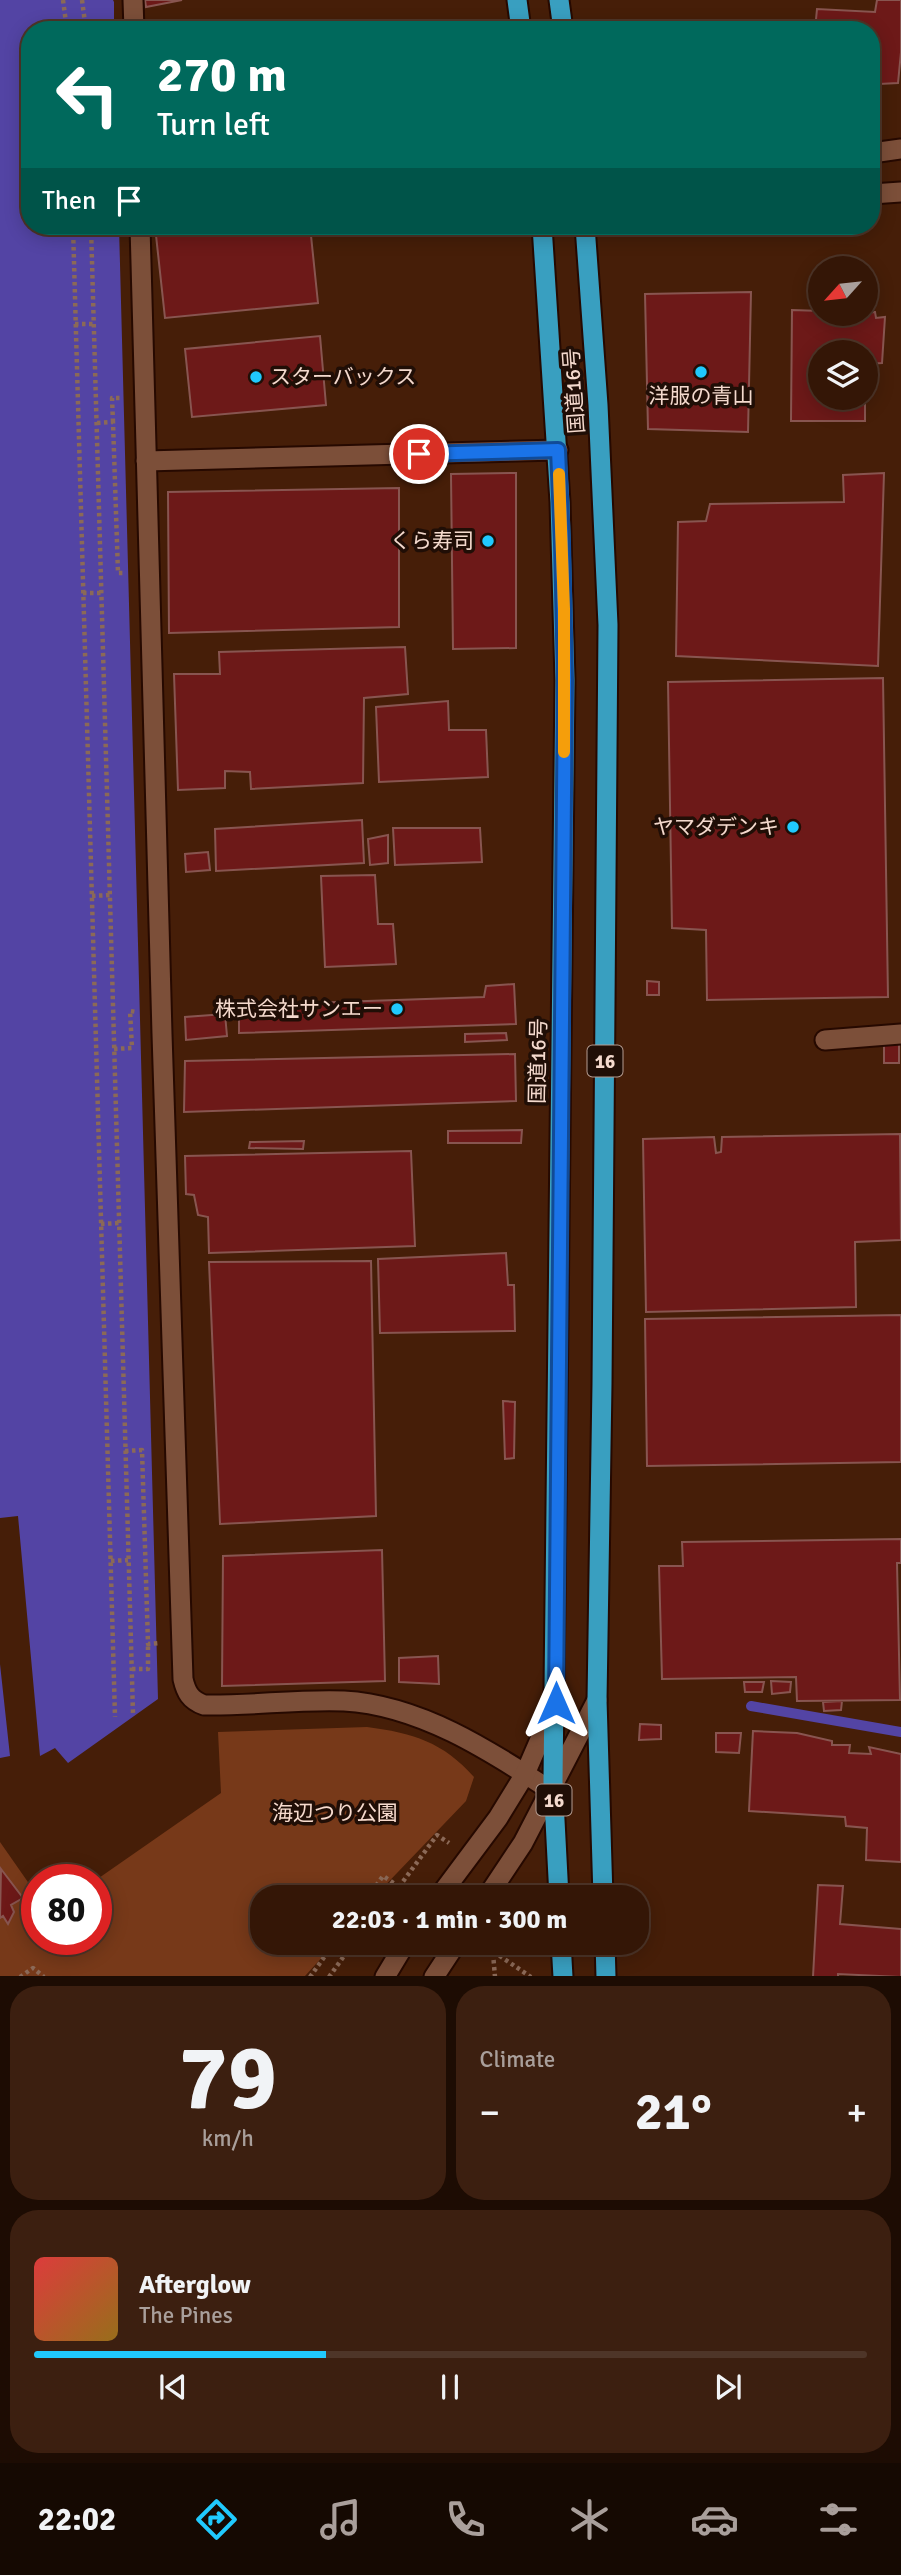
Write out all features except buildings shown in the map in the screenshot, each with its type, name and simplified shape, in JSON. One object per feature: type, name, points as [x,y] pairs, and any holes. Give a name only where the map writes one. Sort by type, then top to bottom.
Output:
[{"type":"highway","points":[[517,0],[520,21]]},
{"type":"highway","points":[[559,0],[562,21]]},
{"type":"highway","name":"国道16号","points":[[543,235],[558,450],[565,680],[556,1703],[552,1786],[558,1885]]},
{"type":"highway","name":"国道16号","points":[[586,235],[604,510],[608,665],[597,1700],[603,1885]]},
{"type":"highway","points":[[562,1955],[563,1976]]},
{"type":"highway","points":[[605,1955],[606,1976]]},
{"type":"street","points":[[133,0],[134,21]]},
{"type":"street","points":[[880,152],[901,149]]},
{"type":"street","points":[[880,193],[901,192]]},
{"type":"street","points":[[140,235],[161,1020],[185,1688],[195,1702],[204,1705],[344,1701],[375,1704],[446,1730],[552,1786]]},
{"type":"street","points":[[146,461],[558,450]]},
{"type":"street","points":[[825,1040],[901,1034]]},
{"type":"street","points":[[495,1885],[523,1843],[597,1700]]},
{"type":"street","points":[[448,1885],[498,1818],[525,1774],[556,1703]]},
{"type":"street","points":[[385,1976],[398,1955]]},
{"type":"street","points":[[434,1976],[448,1955]]},
{"type":"path","points":[[63,0],[66,21]]},
{"type":"path","points":[[82,0],[85,21]]},
{"type":"path","points":[[73,235],[115,1717]]},
{"type":"path","points":[[91,235],[133,1714]]},
{"type":"path","points":[[75,324],[94,324]]},
{"type":"path","points":[[112,398],[118,573],[132,573]]},
{"type":"path","points":[[97,423],[113,422]]},
{"type":"path","points":[[83,593],[102,593]]},
{"type":"path","points":[[92,895],[110,895]]},
{"type":"path","points":[[114,1049],[132,1048],[130,1011]]},
{"type":"path","points":[[101,1224],[119,1223]]},
{"type":"path","points":[[125,1451],[142,1450],[148,1644],[148,1669],[131,1669]]},
{"type":"path","points":[[111,1561],[128,1560]]},
{"type":"path","points":[[148,1644],[164,1643]]},
{"type":"path","points":[[400,1885],[437,1835],[449,1843]]},
{"type":"path","points":[[377,1885],[383,1876],[396,1885]]},
{"type":"path","points":[[310,1976],[325,1955]]},
{"type":"path","points":[[329,1976],[344,1955]]},
{"type":"path","points":[[493,1955],[495,1976]]},
{"type":"path","points":[[498,1955],[531,1976]]},
{"type":"path","points":[[20,1976],[33,1968],[44,1976]]},
{"type":"green space","name":"海辺つり公園","points":[[367,1727],[399,1732],[439,1747],[474,1777],[466,1801],[386,1885],[250,1885],[250,1955],[324,1955],[305,1976],[0,1976],[0,1842],[21,1872],[21,1955],[112,1955],[112,1869],[221,1793],[218,1732]]},
{"type":"shaded area","points":[[0,0],[113,0],[114,21],[21,21],[21,235],[119,235],[158,1699],[68,1763],[55,1748],[40,1756],[18,1516],[0,1518]]},
{"type":"shaded area","points":[[0,1664],[10,1756],[0,1758]]},
{"type":"waterway","points":[[751,1706],[901,1732]]},
{"type":"slow traffic","points":[[559,474],[564,609],[564,752]]},
{"type":"place","name":"洋服の青山","points":[[701,372]]},
{"type":"place","name":"スターバックス","points":[[256,377]]},
{"type":"place","name":"くら寿司","points":[[488,541]]},
{"type":"place","name":"ヤマダデンキ","points":[[793,827]]},
{"type":"place","name":"株式会社サンエー","points":[[397,1009]]},
{"type":"route","points":[[419,454],[558,450],[565,680],[556,1703]]}]
